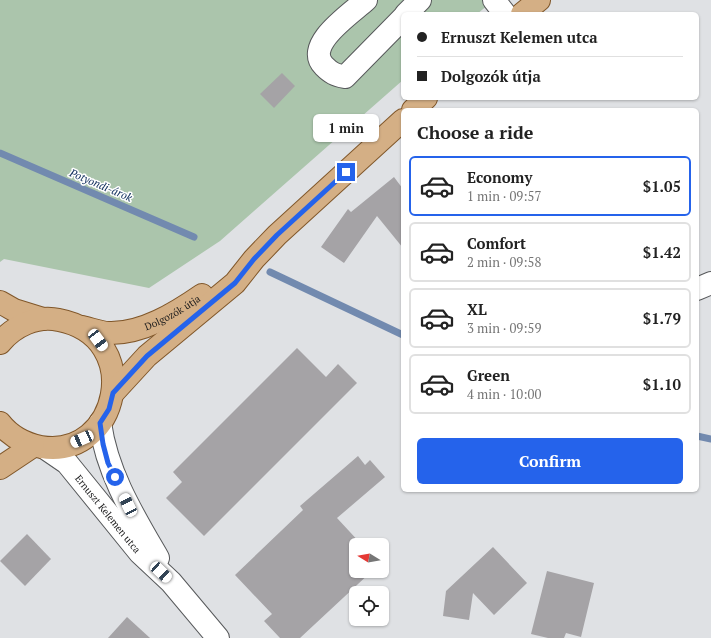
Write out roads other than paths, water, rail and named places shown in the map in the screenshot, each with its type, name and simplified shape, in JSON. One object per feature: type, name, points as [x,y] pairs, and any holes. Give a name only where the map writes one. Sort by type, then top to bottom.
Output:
[{"type":"main road","points":[[524,12],[539,0]]},
{"type":"main road","points":[[415,108],[424,100]]},
{"type":"main road","name":"Dolgozók útja","points":[[113,393],[147,356],[235,283],[254,259],[277,235],[401,122]]},
{"type":"main road","name":"Dolgozók útja","points":[[43,319],[56,319],[108,333],[133,332],[183,309],[254,259]]},
{"type":"main road","points":[[0,302],[14,310],[43,319]]},
{"type":"main road","points":[[0,343],[22,325],[43,319]]},
{"type":"main road","points":[[0,424],[12,436],[39,447],[58,447],[76,442],[92,432],[100,423],[109,409],[113,393],[113,370],[104,349],[98,340],[80,326]]},
{"type":"main road","points":[[0,468],[39,447]]},
{"type":"street","points":[[366,0],[323,40],[318,51],[319,61],[334,75],[345,77],[401,20]]},
{"type":"street","points":[[408,12],[420,0]]},
{"type":"street","points":[[494,0],[503,12]]},
{"type":"street","points":[[699,288],[711,283]]},
{"type":"street","name":"Ernuszt Kelemen utca","points":[[100,423],[108,463],[135,519],[171,582]]},
{"type":"street","name":"Ernuszt Kelemen utca","points":[[39,447],[68,463],[140,553],[171,582],[216,638]]},
{"type":"waterway","name":"Potyondi-árok","points":[[0,153],[194,237]]},
{"type":"waterway","name":"Potyondi-árok","points":[[270,272],[401,334]]},
{"type":"waterway","name":"Potyondi-árok","points":[[699,436],[711,439]]}]
